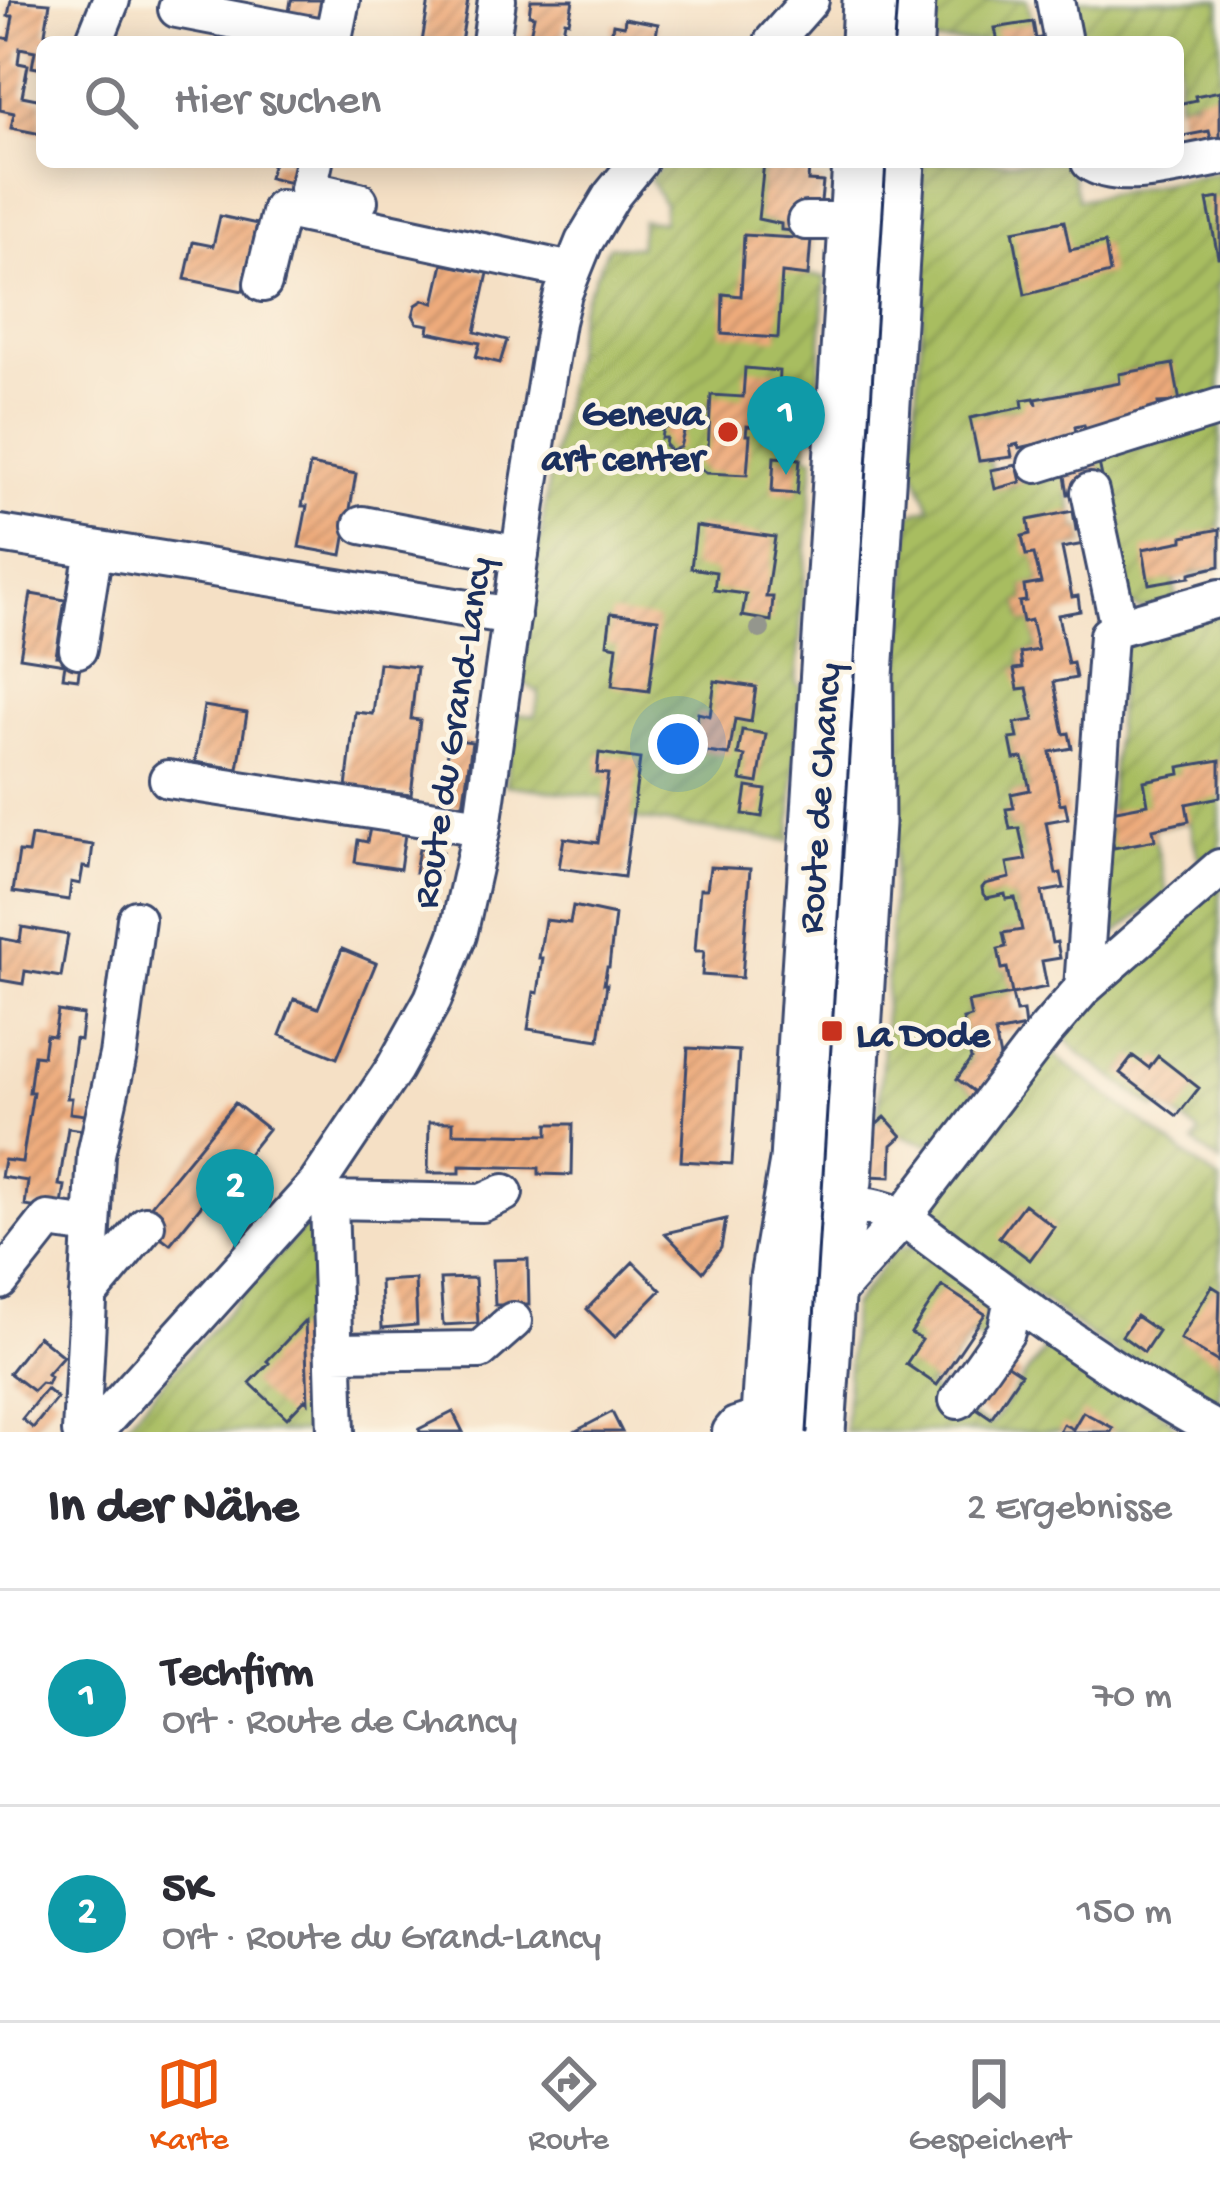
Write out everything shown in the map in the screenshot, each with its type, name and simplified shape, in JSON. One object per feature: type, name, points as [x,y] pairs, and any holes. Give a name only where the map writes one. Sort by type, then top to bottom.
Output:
[{"type":"main road","points":[[864,36],[866,0]]},
{"type":"main road","name":"Route de Chancy","points":[[822,1432],[830,1298],[813,1217],[791,1185],[856,168]]},
{"type":"main road","name":"Route de Chancy","points":[[764,1428],[773,1278],[813,1217],[849,1181],[871,823],[870,676],[902,168]]},
{"type":"street","points":[[96,36],[111,0]]},
{"type":"street","points":[[334,36],[341,0]]},
{"type":"street","points":[[492,36],[496,0]]},
{"type":"street","points":[[1055,0],[1063,36]]},
{"type":"street","points":[[177,9],[317,36]]},
{"type":"street","points":[[1184,164],[1220,158]]},
{"type":"street","points":[[313,168],[308,189],[575,263]]},
{"type":"street","name":"Route du Grand-Lancy","points":[[94,1432],[323,1192],[433,999],[458,935],[482,827],[556,322],[575,263],[601,212],[634,168]]},
{"type":"street","points":[[879,168],[813,1217],[884,1209],[903,1216],[1046,1324],[1208,1429]]},
{"type":"street","points":[[1100,168],[1123,173],[1155,168]]},
{"type":"street","points":[[263,283],[281,209],[575,263]]},
{"type":"street","points":[[806,221],[853,221]]},
{"type":"street","points":[[1037,464],[1220,407]]},
{"type":"street","points":[[1090,492],[1119,627]]},
{"type":"street","points":[[362,525],[520,555]]},
{"type":"street","points":[[0,534],[512,616]]},
{"type":"street","points":[[78,649],[94,549]]},
{"type":"street","points":[[1083,988],[1108,634],[1220,598]]},
{"type":"street","points":[[168,779],[482,827]]},
{"type":"street","points":[[830,1298],[903,1216],[1083,988],[1220,868]]},
{"type":"street","points":[[81,1432],[96,1154],[118,1055],[136,919]]},
{"type":"street","points":[[336,1432],[323,1192],[482,1203],[504,1193]]},
{"type":"street","points":[[0,1281],[48,1220],[91,1226]]},
{"type":"street","points":[[88,1295],[146,1225]]},
{"type":"street","points":[[958,1400],[1006,1332],[1012,1299]]},
{"type":"street","points":[[334,1352],[480,1350],[513,1321]]},
{"type":"green space","points":[[938,0],[1027,0],[1036,36],[931,36],[932,8]]},
{"type":"green space","points":[[1066,0],[1220,0],[1220,91],[1184,102],[1184,36],[1073,36]]},
{"type":"green space","points":[[660,168],[763,168],[759,219],[781,224],[781,231],[812,234],[808,275],[825,277],[816,436],[807,436],[806,456],[814,457],[796,683],[800,686],[790,841],[602,814],[604,798],[505,785],[516,714],[535,716],[539,693],[520,680],[580,310],[609,246],[639,247],[642,220],[663,222],[664,204],[650,179]]},
{"type":"green space","points":[[924,168],[1070,168],[1078,200],[1220,172],[1220,284],[1216,285],[1220,396],[1180,402],[1172,364],[1119,374],[1120,383],[971,418],[979,460],[989,459],[996,489],[1064,470],[1076,529],[1081,529],[1084,544],[1035,554],[1041,583],[1024,586],[1026,601],[1019,603],[1023,621],[1031,620],[1038,650],[1020,653],[1022,668],[1015,669],[1027,688],[1034,720],[1016,723],[1018,738],[1010,740],[1014,759],[1023,758],[1030,790],[1012,794],[1014,808],[1006,810],[1010,829],[1019,828],[1026,860],[1008,864],[1010,878],[1002,880],[1015,898],[1022,930],[1004,933],[1002,968],[1007,968],[1012,994],[968,1003],[971,1017],[964,1019],[971,1059],[957,1079],[977,1094],[938,1147],[902,1136],[885,1118],[878,1124],[911,514],[930,507],[912,463],[922,328],[926,219]]},
{"type":"green space","points":[[1220,423],[1220,566],[1174,580],[1176,600],[1139,609],[1130,604],[1098,459]]},
{"type":"green space","points":[[1220,613],[1220,848],[1206,858],[1198,857],[1189,822],[1153,829],[1167,893],[1111,937],[1099,928],[1123,643]]},
{"type":"green space","points":[[1220,880],[1220,1163],[1194,1143],[1200,1133],[1161,1104],[1156,1109],[1079,1053],[1067,1040],[1066,1025]]},
{"type":"green space","points":[[1049,1051],[1220,1181],[1220,1416],[1106,1347],[932,1219],[936,1196]]},
{"type":"green space","points":[[307,1224],[317,1255],[326,1432],[119,1432]]},
{"type":"green space","points":[[908,1245],[922,1249],[997,1303],[997,1319],[982,1341],[972,1334],[937,1385],[932,1382],[928,1388],[991,1425],[1050,1340],[1168,1417],[1178,1432],[845,1432],[852,1306],[893,1253]]},
{"type":"building","points":[[11,0],[50,3],[45,33],[60,36],[36,36],[36,68],[32,67],[35,51],[20,48],[18,63],[28,65],[22,96],[36,99],[36,133],[11,128],[14,113],[0,110],[0,37],[9,39],[13,16],[8,16]]},
{"type":"building","points":[[291,0],[326,0],[324,18],[289,12]]},
{"type":"building","points":[[429,0],[468,0],[462,36],[423,36]]},
{"type":"building","points":[[531,0],[573,0],[562,36],[527,36],[534,16],[529,15]]},
{"type":"building","points":[[625,18],[658,24],[656,36],[611,36],[613,24],[624,26]]},
{"type":"building","points":[[1033,22],[1035,36],[997,36],[995,28]]},
{"type":"building","points":[[1220,91],[1220,137],[1211,139],[1209,131],[1184,136],[1184,103],[1196,100],[1195,96]]},
{"type":"building","points":[[272,168],[299,168],[295,184],[269,178]]},
{"type":"building","points":[[763,168],[809,168],[808,181],[823,182],[820,211],[801,232],[781,230],[781,224],[758,219]]},
{"type":"building","points":[[1220,198],[1220,257],[1218,257],[1207,200]]},
{"type":"building","points":[[220,216],[257,224],[243,291],[185,279],[193,242],[213,246]]},
{"type":"building","points":[[1064,221],[1070,250],[1105,243],[1110,273],[1025,295],[1013,231]]},
{"type":"building","points":[[744,235],[811,239],[808,276],[782,273],[778,338],[722,334],[723,294],[741,296]]},
{"type":"building","points":[[443,264],[488,273],[475,332],[507,340],[500,363],[476,357],[480,343],[428,332],[429,325],[417,323],[416,305],[424,300],[434,303]]},
{"type":"building","points":[[1173,364],[1180,402],[1158,403],[1160,414],[1075,427],[1077,438],[1019,448],[1018,444],[1010,446],[1012,457],[979,461],[970,418],[1023,407],[1022,400],[1034,398],[1037,405],[1036,399],[1120,383],[1119,374]]},
{"type":"building","name":"Geneva art center","points":[[745,368],[779,371],[776,428],[747,426],[747,475],[706,473],[696,464],[697,456],[708,449],[711,395],[743,397]]},
{"type":"building","points":[[674,423],[684,424],[684,432],[680,447],[671,451],[666,438],[661,438],[663,427],[674,427]]},
{"type":"building","points":[[774,457],[800,459],[797,494],[772,492]]},
{"type":"building","points":[[1098,458],[1104,486],[1068,494],[1064,470]]},
{"type":"building","points":[[310,465],[356,474],[342,555],[299,547]]},
{"type":"building","points":[[1017,465],[1021,482],[995,489],[991,470]]},
{"type":"building","points":[[1073,511],[1084,544],[1062,548],[1072,597],[1078,596],[1080,611],[1058,615],[1068,664],[1073,663],[1076,678],[1054,682],[1064,734],[1069,733],[1072,748],[1050,752],[1060,804],[1065,803],[1068,818],[1046,822],[1056,874],[1061,873],[1064,888],[1042,892],[1052,943],[1057,942],[1060,958],[1042,961],[1047,987],[1012,994],[998,949],[1006,947],[1003,933],[1022,930],[1015,898],[1006,899],[1005,894],[987,898],[982,888],[1010,878],[1007,863],[1026,860],[1019,828],[1010,829],[1006,809],[1014,808],[1011,794],[1030,790],[1023,758],[1014,759],[1010,739],[1018,738],[1015,723],[1034,720],[1027,688],[1018,689],[1014,669],[1022,668],[1020,653],[1038,650],[1031,620],[1023,622],[1019,602],[1026,601],[1024,586],[1041,583],[1034,554],[1026,555],[1022,536],[1030,534],[1028,520]]},
{"type":"building","points":[[696,526],[775,537],[766,597],[773,597],[771,621],[742,616],[746,594],[714,590],[716,572],[691,568]]},
{"type":"building","points":[[1220,529],[1220,566],[1149,584],[1143,549]]},
{"type":"building","points":[[31,594],[65,600],[56,656],[81,657],[78,679],[63,677],[65,664],[20,657]]},
{"type":"building","points":[[611,613],[658,619],[649,691],[612,686],[617,646],[607,644]]},
{"type":"building","points":[[379,663],[417,667],[411,719],[420,720],[411,795],[346,788],[355,712],[373,714]]},
{"type":"building","points":[[715,681],[756,687],[751,722],[735,719],[729,755],[692,750],[698,713],[710,716]]},
{"type":"building","points":[[204,706],[247,713],[238,769],[195,762]]},
{"type":"building","points":[[742,730],[766,734],[758,783],[741,780]]},
{"type":"building","points":[[450,739],[472,742],[463,807],[440,803]]},
{"type":"building","points":[[599,753],[640,759],[624,877],[559,868],[564,838],[598,843],[608,774],[597,773]]},
{"type":"building","points":[[1220,760],[1220,797],[1186,804],[1189,821],[1153,829],[1155,840],[1114,848],[1106,812],[1148,804],[1144,781],[1180,774],[1179,767]]},
{"type":"building","points":[[747,787],[766,790],[762,817],[743,814]]},
{"type":"building","points":[[370,828],[405,834],[400,869],[355,862],[358,840],[367,842]]},
{"type":"building","points":[[31,836],[93,845],[90,868],[83,867],[80,884],[71,882],[69,900],[13,892],[19,852],[28,853]]},
{"type":"building","points":[[419,849],[442,852],[437,875],[415,872]]},
{"type":"building","points":[[710,867],[750,869],[742,978],[702,975],[704,951],[695,951],[700,889],[707,889]]},
{"type":"building","points":[[573,906],[615,915],[599,1040],[528,1029],[534,992],[538,993],[545,920],[570,923]]},
{"type":"building","points":[[22,927],[68,935],[61,977],[25,971],[23,984],[0,980],[0,938],[20,942]]},
{"type":"building","points":[[342,949],[376,963],[337,1058],[280,1035],[294,999],[318,1008]]},
{"type":"building","points":[[1012,994],[1016,1012],[1023,1011],[1025,1027],[995,1033],[1001,1063],[977,1094],[957,1079],[971,1059],[963,1019],[971,1017],[968,1002]]},
{"type":"building","points":[[58,1011],[83,1015],[67,1098],[72,1098],[70,1113],[93,1116],[91,1131],[68,1128],[59,1185],[65,1186],[61,1211],[25,1206],[28,1181],[1,1177],[4,1160],[22,1162],[34,1055],[43,1056],[46,1035],[54,1036]]},
{"type":"building","points":[[688,1048],[739,1051],[732,1164],[681,1161]]},
{"type":"building","points":[[1133,1056],[1149,1068],[1158,1056],[1199,1088],[1177,1116],[1120,1073]]},
{"type":"building","points":[[235,1103],[268,1129],[170,1244],[139,1220]]},
{"type":"building","points":[[885,1117],[902,1136],[892,1145],[891,1177],[868,1176],[869,1131]]},
{"type":"building","points":[[429,1122],[453,1122],[453,1133],[548,1135],[548,1124],[573,1124],[572,1175],[539,1174],[539,1168],[460,1166],[460,1173],[428,1173]]},
{"type":"building","points":[[1024,1204],[1054,1227],[1030,1260],[999,1237]]},
{"type":"building","points":[[726,1219],[721,1248],[703,1272],[665,1233]]},
{"type":"building","points":[[528,1259],[529,1305],[495,1305],[493,1260]]},
{"type":"building","points":[[633,1262],[661,1290],[615,1337],[587,1309]]},
{"type":"building","points":[[475,1278],[478,1323],[443,1325],[440,1279]]},
{"type":"building","points":[[415,1279],[417,1325],[382,1328],[380,1281]]},
{"type":"building","points":[[942,1286],[985,1314],[937,1385],[906,1364],[922,1340],[911,1333]]},
{"type":"building","points":[[1212,1286],[1220,1291],[1218,1362],[1180,1339]]},
{"type":"building","points":[[1136,1316],[1158,1331],[1144,1352],[1122,1336]]},
{"type":"building","points":[[305,1321],[308,1402],[305,1399],[287,1418],[250,1383]]},
{"type":"building","points":[[38,1336],[63,1356],[47,1374],[47,1384],[33,1391],[9,1373]]},
{"type":"building","points":[[1001,1361],[1021,1374],[991,1418],[972,1405]]},
{"type":"building","points":[[46,1389],[57,1398],[33,1428],[22,1419]]},
{"type":"building","points":[[453,1412],[463,1432],[420,1432],[419,1429]]},
{"type":"building","points":[[612,1412],[622,1432],[574,1432]]},
{"type":"building","points":[[1083,1412],[1113,1428],[1111,1432],[1059,1432],[1063,1424],[1073,1429]]},
{"type":"tram line","points":[[894,36],[897,0]]},
{"type":"tram line","points":[[807,1432],[886,168]]},
{"type":"place","name":"Geneva art center","points":[[728,432]]},
{"type":"place","name":"Techfirm","points":[[786,475]]},
{"type":"place","name":"La Dode","points":[[832,1031]]},
{"type":"place","name":"5K","points":[[235,1248]]}]
